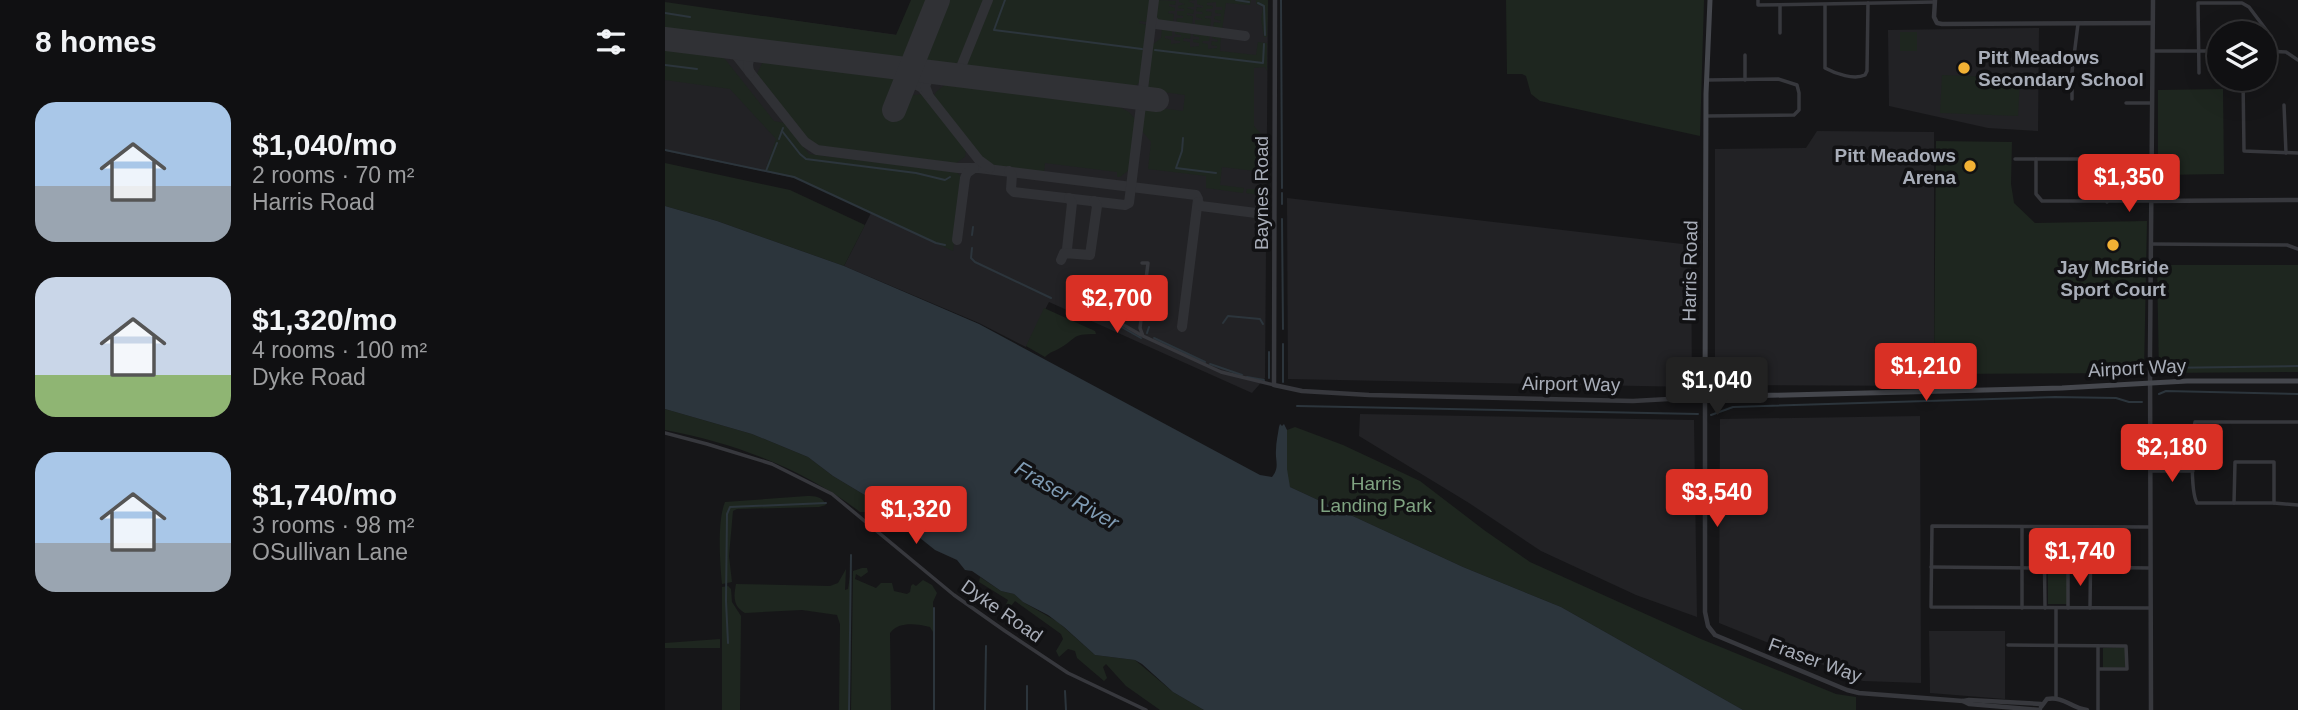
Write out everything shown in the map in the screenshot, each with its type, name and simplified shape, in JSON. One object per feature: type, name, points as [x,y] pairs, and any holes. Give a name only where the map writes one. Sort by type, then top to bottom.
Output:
[{"type":"main road","name":"Harris Road","points":[[1705,397],[1710,0]]},
{"type":"main road","name":"Airport Way","points":[[1705,397],[2298,381]]},
{"type":"street","name":"Baynes Road","points":[[1274,385],[1275,0]]},
{"type":"street","points":[[2151,710],[2153,0]]},
{"type":"street","points":[[1758,3],[1825,5],[1935,1],[1934,17],[1937,23],[2153,23]]},
{"type":"street","points":[[1825,5],[1825,68],[1841,74],[1863,77],[1867,71],[1868,3]]},
{"type":"street","points":[[2199,73],[2198,3],[2242,3],[2247,5],[2259,21]]},
{"type":"street","points":[[1780,5],[1780,33]]},
{"type":"street","points":[[2072,99],[2072,72],[2078,24]]},
{"type":"street","points":[[2153,51],[2207,51]]},
{"type":"street","points":[[2277,52],[2286,52],[2298,60]]},
{"type":"street","points":[[1745,55],[1745,80]]},
{"type":"street","points":[[1707,80],[1778,79],[1798,87],[1799,100],[1799,110],[1791,116],[1707,116]]},
{"type":"street","points":[[2243,91],[2244,151],[2298,153]]},
{"type":"street","points":[[2126,103],[2153,103]]},
{"type":"street","points":[[2284,105],[2286,153]]},
{"type":"street","points":[[2015,159],[2107,159],[2107,202]]},
{"type":"street","points":[[2036,159],[2036,194],[2040,200],[2046,202],[2298,200]]},
{"type":"street","points":[[2151,244],[2287,245],[2298,249]]},
{"type":"street","points":[[1142,263],[1148,263],[1140,328],[1145,337]]},
{"type":"street","name":"Airport Way","points":[[1101,312],[1145,337],[1221,372],[1302,391],[1625,401],[1705,397]]},
{"type":"street","name":"Harris Road","points":[[1705,397],[1705,611],[1708,626]]},
{"type":"street","points":[[2298,422],[2195,422],[2193,471],[2195,502],[2298,505]]},
{"type":"street","name":"Dyke Road","points":[[665,433],[772,464],[818,486],[844,503],[954,595],[1005,631],[1068,673],[1146,710]]},
{"type":"street","points":[[2234,503],[2235,462],[2274,462],[2274,503]]},
{"type":"street","points":[[2150,471],[2193,471]]},
{"type":"street","points":[[2150,527],[1931,526],[1931,607],[2151,608]]},
{"type":"street","points":[[2022,527],[2022,608]]},
{"type":"street","points":[[2044,527],[2045,608]]},
{"type":"street","points":[[2068,527],[2068,608]]},
{"type":"street","points":[[2090,608],[2091,527]]},
{"type":"street","points":[[1931,567],[2044,568]]},
{"type":"street","points":[[2068,567],[2150,568]]},
{"type":"street","points":[[2056,608],[2056,698]]},
{"type":"street","name":"Fraser Way","points":[[1708,626],[1715,635],[1730,642],[1859,693],[2041,708]]},
{"type":"street","points":[[2008,646],[2126,646],[2127,670],[2099,669]]},
{"type":"street","points":[[2098,646],[2098,710]]},
{"type":"street","points":[[2041,708],[2047,699],[2056,698],[2065,700],[2072,708],[2087,710]]},
{"type":"shaded area","points":[[912,0],[1268,0],[1265,378],[1252,393],[1049,302],[1026,347],[979,323],[844,266],[871,213],[795,178],[665,151],[665,3],[898,35]]},
{"type":"shaded area","name":"Pitt Meadows Secondary School","points":[[2039,28],[2038,131],[1988,128],[1889,106],[1888,30]]},
{"type":"shaded area","points":[[1817,131],[1934,132],[1934,386],[1715,385],[1715,149],[1806,148]]},
{"type":"shaded area","points":[[1287,198],[1691,245],[1692,387],[1288,379]]},
{"type":"shaded area","points":[[1360,414],[1694,420],[1697,617],[1636,595],[1541,551],[1469,503],[1359,436]]},
{"type":"shaded area","points":[[1920,416],[1921,683],[1863,681],[1719,623],[1720,419]]},
{"type":"shaded area","points":[[1929,631],[2005,631],[2005,699],[1930,693]]},
{"type":"green space","points":[[911,0],[931,0],[908,57],[904,60],[665,31],[665,2],[896,35]]},
{"type":"green space","points":[[944,0],[985,0],[961,60],[952,66],[923,63],[921,58]]},
{"type":"green space","points":[[990,0],[1150,0],[1148,22],[1139,23],[1147,25],[1140,82],[1132,89],[968,68],[966,62]]},
{"type":"green space","points":[[1158,0],[1176,1],[1175,5],[1169,4],[1175,8],[1175,11],[1168,13],[1174,14],[1173,23],[1155,21]]},
{"type":"green space","points":[[1179,0],[1195,0],[1188,1],[1194,4],[1194,7],[1187,8],[1194,10],[1193,14],[1187,13],[1193,16],[1192,26],[1176,24],[1177,18],[1183,18],[1177,15],[1177,11],[1184,11],[1178,6],[1185,4]]},
{"type":"green space","points":[[1197,0],[1251,0],[1250,5],[1226,3],[1222,30],[1213,28],[1214,22],[1221,21],[1214,19],[1215,16],[1221,16],[1215,13],[1215,10],[1222,10],[1222,7],[1216,7],[1216,2],[1207,3],[1213,6],[1212,9],[1206,9],[1212,12],[1211,16],[1205,16],[1211,19],[1210,28],[1195,26],[1195,20],[1202,19],[1196,17],[1196,14],[1203,14],[1196,11],[1197,7],[1203,8],[1197,4]]},
{"type":"green space","points":[[1256,0],[1268,0],[1267,37],[1264,37],[1261,19],[1263,7],[1256,4]]},
{"type":"green space","points":[[1506,0],[1704,0],[1700,136],[1540,101],[1531,94],[1526,76],[1507,74]]},
{"type":"green space","points":[[1162,28],[1172,29],[1172,36],[1165,36],[1171,40],[1171,44],[1180,43],[1174,40],[1174,37],[1181,37],[1175,34],[1175,30],[1191,32],[1190,39],[1184,38],[1183,41],[1190,42],[1190,47],[1199,46],[1199,43],[1193,42],[1193,39],[1199,40],[1199,37],[1193,36],[1194,32],[1210,34],[1209,41],[1202,43],[1208,44],[1208,49],[1217,48],[1211,45],[1212,41],[1218,40],[1212,38],[1212,34],[1221,35],[1220,51],[1256,55],[1258,42],[1267,43],[1267,71],[1265,67],[1254,68],[1254,126],[1262,135],[1262,184],[1261,176],[1255,171],[1222,167],[1220,185],[1244,188],[1243,193],[1206,188],[1206,176],[1148,169],[1151,142],[1142,131],[1145,106],[1183,111],[1185,95],[1148,90],[1152,45],[1161,38]]},
{"type":"green space","points":[[1900,32],[1917,32],[1917,51],[1900,51]]},
{"type":"green space","points":[[665,47],[721,54],[774,121],[785,123],[809,154],[957,172],[962,178],[953,251],[795,178],[765,171],[776,139],[730,89],[665,80]]},
{"type":"green space","points":[[764,59],[901,76],[888,108],[899,113],[906,96],[923,94],[966,149],[965,157],[955,164],[822,147],[808,140],[757,74]]},
{"type":"green space","points":[[1942,75],[2020,78],[2018,116],[1940,113]]},
{"type":"green space","points":[[948,82],[1110,102],[1129,112],[1136,120],[1129,170],[1117,177],[1117,172],[1045,163],[1044,172],[995,166],[983,159],[934,96]]},
{"type":"green space","points":[[2158,90],[2223,91],[2224,174],[2158,175]]},
{"type":"green space","points":[[1936,141],[2012,142],[2011,184],[2014,203],[2035,223],[2147,221],[2143,373],[1934,374]]},
{"type":"green space","points":[[665,163],[790,190],[865,225],[844,266],[717,221],[665,206]]},
{"type":"green space","points":[[1262,184],[1258,195],[1246,193],[1247,189],[1256,189]]},
{"type":"green space","points":[[2157,265],[2298,265],[2298,372],[2159,373]]},
{"type":"green space","points":[[1044,308],[1095,331],[1096,334],[1078,336],[1045,357],[1026,346]]},
{"type":"green space","points":[[665,409],[752,434],[808,457],[868,497],[872,508],[867,512],[860,512],[816,483],[743,450],[665,430]]},
{"type":"green space","name":"Harris Landing Park","points":[[1295,427],[1343,445],[1420,481],[1530,562],[1701,639],[1836,694],[1856,697],[1856,710],[1743,710],[1561,607],[1463,567],[1290,487],[1285,466],[1287,430]]},
{"type":"green space","points":[[807,496],[820,498],[826,505],[733,511],[729,556],[732,582],[722,584],[720,531],[725,502]]},
{"type":"green space","points":[[867,568],[868,572],[861,577],[856,574],[855,579],[876,588],[881,583],[892,583],[894,591],[907,594],[913,584],[916,586],[923,580],[932,585],[937,593],[933,602],[933,632],[930,627],[909,624],[890,633],[891,710],[851,710],[853,571]]},
{"type":"green space","points":[[846,569],[845,590],[848,589],[851,577],[848,710],[839,710],[840,624],[837,615],[802,610],[745,613],[736,604],[735,592],[736,584],[830,586],[838,583]]},
{"type":"green space","points":[[2048,571],[2067,571],[2067,604],[2048,604]]},
{"type":"green space","points":[[980,577],[1001,591],[1014,594],[1058,622],[1095,655],[1135,660],[1173,692],[1204,710],[1160,710],[1126,686],[1106,664],[1103,667],[1107,678],[1104,681],[1077,658],[1075,651],[1068,649],[1059,657],[1056,651],[1063,639],[1061,634],[1015,601],[1002,613],[1008,600],[979,582]]},
{"type":"green space","points":[[728,586],[731,589],[732,602],[741,616],[740,710],[722,710],[722,587]]},
{"type":"green space","points":[[720,639],[720,648],[665,648],[665,643]]},
{"type":"green space","points":[[2125,647],[2125,667],[2103,668],[2103,648]]},
{"type":"water","name":"Fraser River","points":[[665,206],[717,221],[844,266],[979,324],[1260,475],[1272,477],[1277,467],[1279,427],[1284,424],[1287,430],[1290,487],[1463,567],[1561,607],[1743,710],[1204,710],[1173,692],[1135,660],[1095,655],[1048,615],[1014,594],[1001,591],[972,571],[965,570],[957,560],[935,550],[873,504],[868,497],[808,457],[752,434],[665,409]]},
{"type":"waterway","points":[[1005,0],[994,30],[1142,49]]},
{"type":"waterway","points":[[1236,0],[1249,2]]},
{"type":"waterway","points":[[1281,0],[1282,188]]},
{"type":"waterway","points":[[1258,3],[1264,6],[1265,35]]},
{"type":"waterway","points":[[665,13],[690,17]]},
{"type":"waterway","points":[[1155,50],[1263,63],[1264,44]]},
{"type":"waterway","points":[[665,65],[697,69]]},
{"type":"waterway","points":[[779,139],[783,128]]},
{"type":"waterway","points":[[782,131],[806,159],[916,173],[945,180],[950,177]]},
{"type":"waterway","points":[[1183,138],[1176,168],[1216,173]]},
{"type":"waterway","points":[[766,171],[777,143]]},
{"type":"waterway","points":[[665,150],[794,177],[945,245]]},
{"type":"waterway","points":[[1282,193],[1282,204]]},
{"type":"waterway","points":[[1282,219],[1283,329]]},
{"type":"waterway","points":[[972,235],[973,227]]},
{"type":"waterway","points":[[972,248],[971,258],[975,262],[1051,298]]},
{"type":"waterway","points":[[1111,310],[1120,310],[1123,282],[1141,283]]},
{"type":"waterway","points":[[1102,316],[1141,338]]},
{"type":"waterway","points":[[1223,323],[1228,316],[1260,319],[1263,324]]},
{"type":"waterway","points":[[1147,333],[1149,327]]},
{"type":"waterway","points":[[1154,338],[1205,362]]},
{"type":"waterway","points":[[1283,344],[1283,382]]},
{"type":"waterway","points":[[1269,352],[1269,378]]},
{"type":"waterway","points":[[1210,364],[1242,375]]},
{"type":"waterway","points":[[2161,368],[2298,366]]},
{"type":"waterway","points":[[1247,377],[1264,380]]},
{"type":"waterway","points":[[2159,394],[2166,391],[2298,394]]},
{"type":"waterway","points":[[1711,415],[1733,407],[2055,397],[2116,398],[2142,402]]},
{"type":"waterway","points":[[1297,406],[1698,414]]},
{"type":"waterway","points":[[728,643],[727,514],[730,507],[826,503]]},
{"type":"waterway","points":[[849,710],[851,555]]},
{"type":"waterway","points":[[934,608],[934,710]]},
{"type":"waterway","points":[[985,710],[986,646]]},
{"type":"waterway","points":[[1027,686],[1027,710]]},
{"type":"waterway","points":[[1065,691],[1066,710]]},
{"type":"taxiway","points":[[928,94],[925,86],[928,80],[961,67],[988,0]]},
{"type":"taxiway","points":[[1009,171],[1012,175],[1011,189],[1014,192],[1125,205],[1129,203],[1154,0]]},
{"type":"taxiway","points":[[1152,19],[1156,24],[1245,36]]},
{"type":"taxiway","points":[[716,46],[729,49],[736,55],[805,142],[817,150],[1196,195],[1198,199],[1182,327]]},
{"type":"taxiway","points":[[750,73],[748,64],[751,57],[766,52]]},
{"type":"taxiway","points":[[916,55],[916,79]]},
{"type":"taxiway","points":[[895,67],[912,75],[979,160],[990,168]]},
{"type":"taxiway","points":[[900,94],[909,85],[921,87]]},
{"type":"taxiway","points":[[957,240],[965,178],[974,168]]},
{"type":"taxiway","points":[[1067,249],[1072,203],[1069,198]]},
{"type":"taxiway","points":[[1061,260],[1064,253],[1090,255],[1097,206],[1094,201]]},
{"type":"taxiway","points":[[1198,202],[1201,206],[1256,213]]},
{"type":"runway","points":[[894,110],[938,0]]},
{"type":"runway","points":[[665,39],[1157,100]]},
{"type":"place","name":"Pitt Meadows Secondary School","points":[[1964,68]]},
{"type":"place","name":"Pitt Meadows Arena","points":[[1970,166]]},
{"type":"place","name":"Jay McBride Sport Court","points":[[2113,245]]}]
